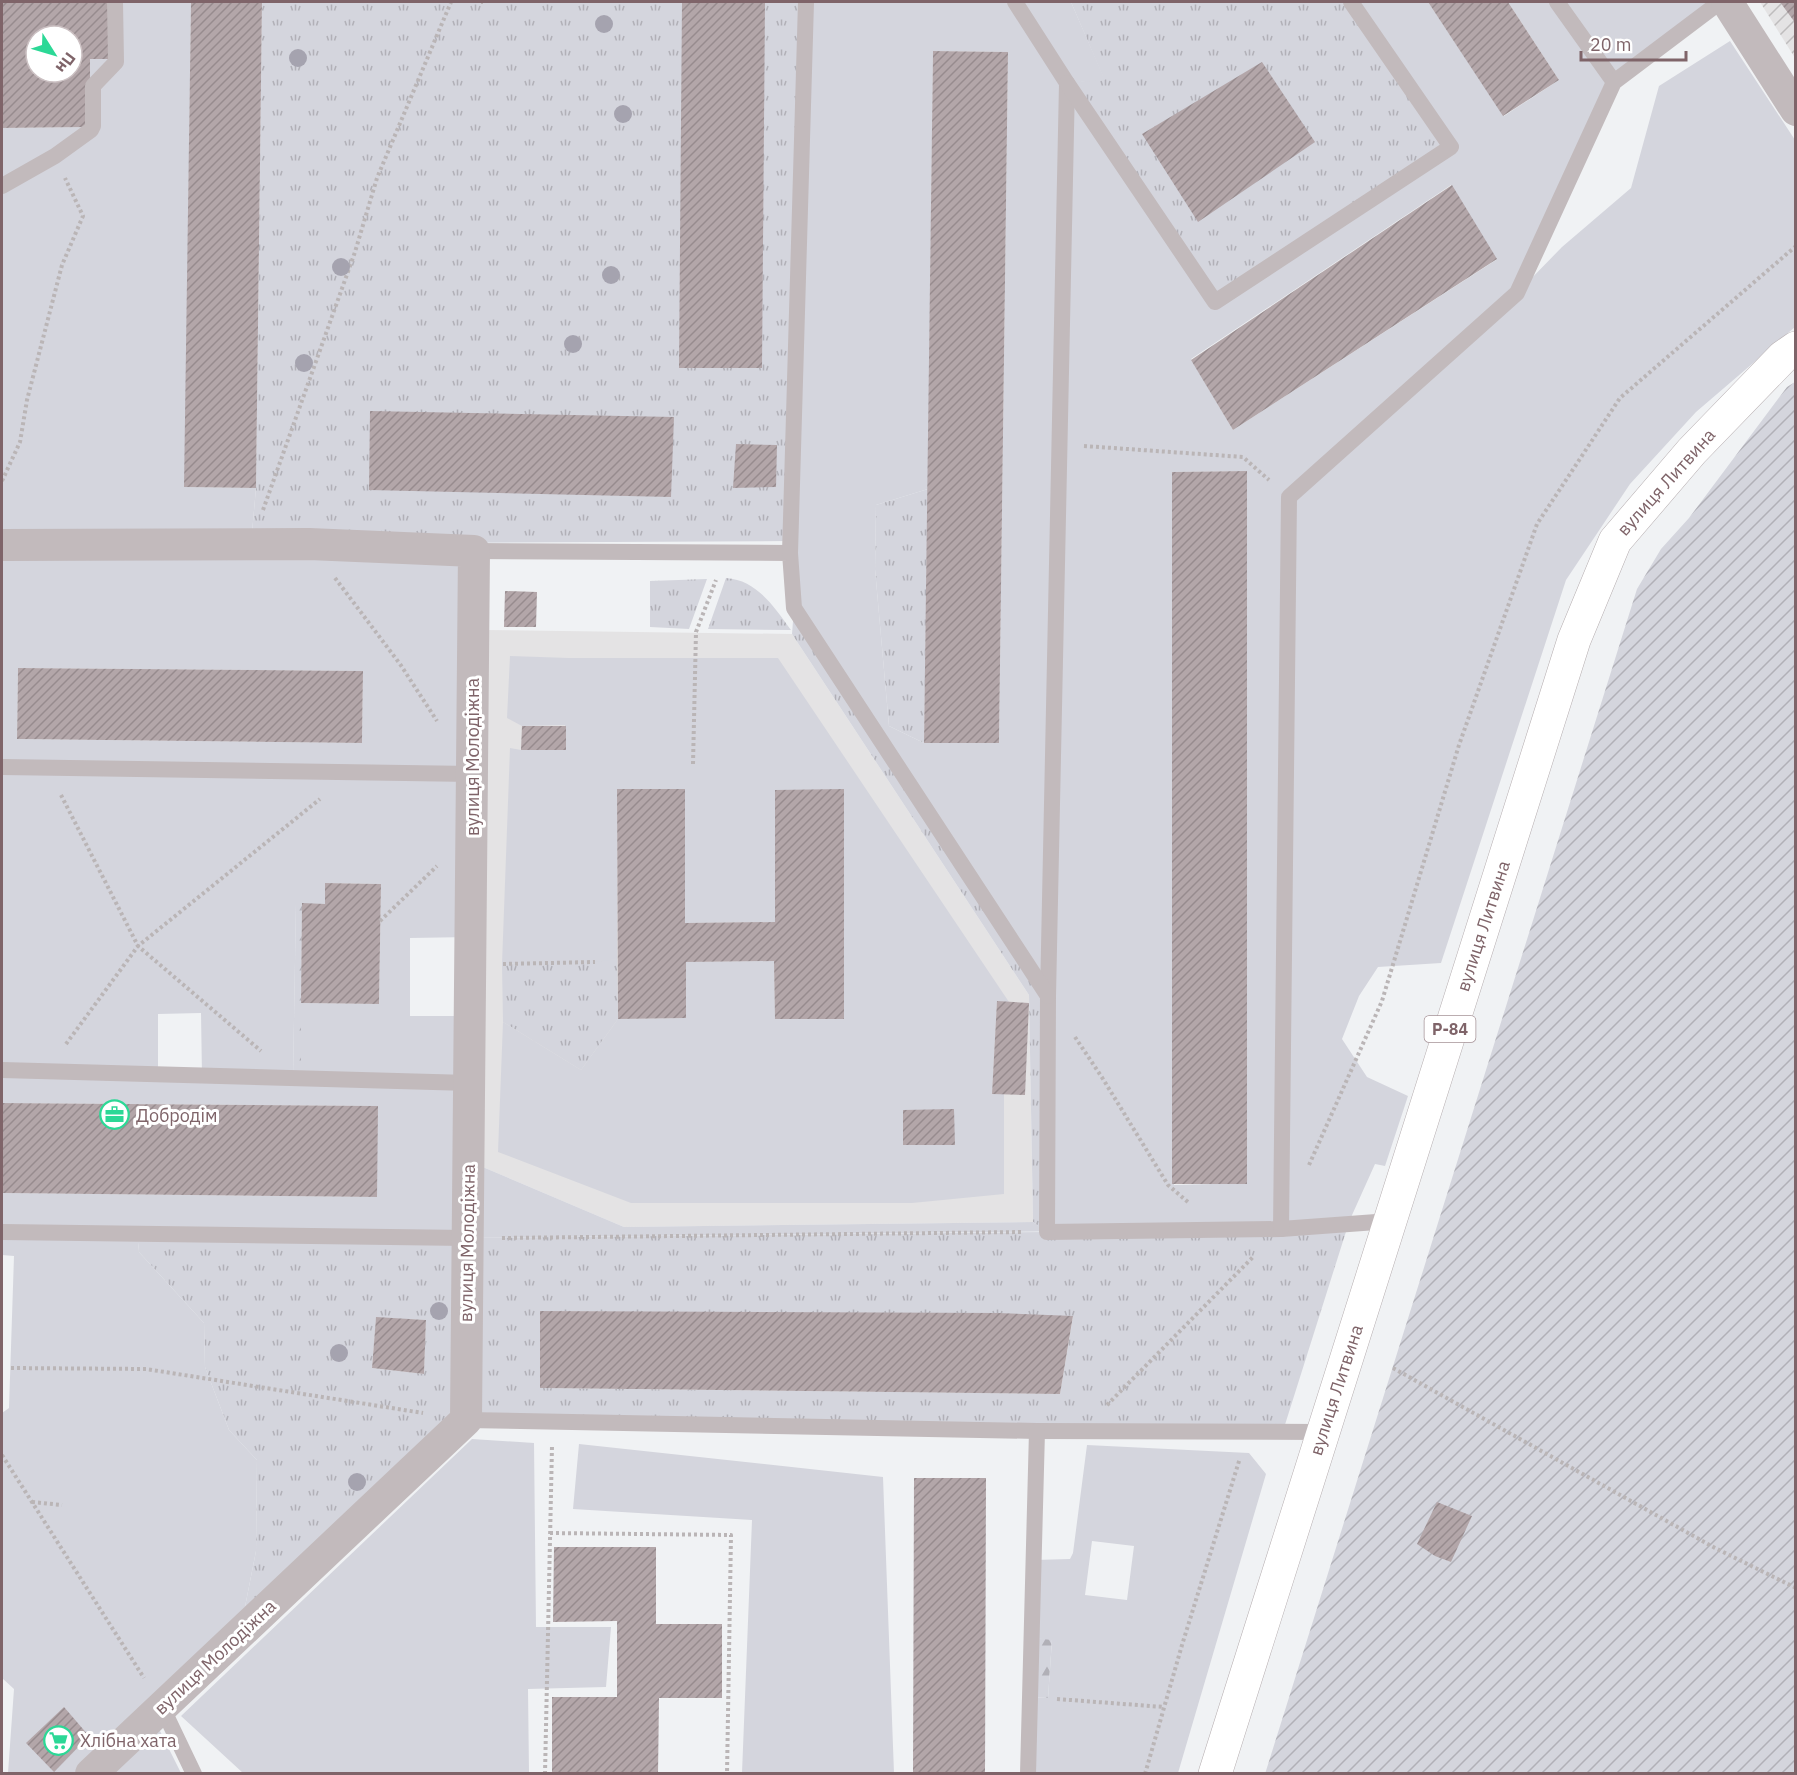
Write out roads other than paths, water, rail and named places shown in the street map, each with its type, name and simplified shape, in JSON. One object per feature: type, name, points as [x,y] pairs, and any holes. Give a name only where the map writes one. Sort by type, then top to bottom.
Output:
[{"type":"main road","name":"вулиця Литвина","points":[[1215,1773],[1574,640],[1614,541],[1692,451],[1783,357],[1796,348]]},
{"type":"street","points":[[1727,2],[1796,110]]},
{"type":"street","points":[[2,545],[309,544],[474,551]]},
{"type":"street","name":"вулиця Молодіжна","points":[[91,1773],[465,1420],[474,551]]},
{"type":"lane","points":[[2,186],[55,156],[93,126],[93,86],[116,62],[115,2]]},
{"type":"lane","points":[[806,2],[790,553],[794,608],[1048,996]]},
{"type":"lane","points":[[1015,2],[1215,302],[1451,147],[1351,2]]},
{"type":"lane","points":[[1557,2],[1614,82]]},
{"type":"lane","points":[[1281,1229],[1289,497],[1517,293],[1614,82],[1720,2]]},
{"type":"lane","points":[[1067,83],[1048,996],[1047,1232],[1281,1229],[1390,1221]]},
{"type":"lane","points":[[474,551],[790,553]]},
{"type":"lane","points":[[2,767],[472,774]]},
{"type":"lane","points":[[2,1070],[469,1083]]},
{"type":"lane","points":[[2,1232],[467,1238]]},
{"type":"lane","points":[[465,1420],[1037,1431],[1323,1432]]},
{"type":"lane","points":[[1028,1773],[1037,1431]]},
{"type":"lane","points":[[162,1707],[194,1773]]},
{"type":"place","name":"Добродім","points":[[115,1115]]},
{"type":"place","name":"Хлібна хата","points":[[59,1740]]}]
